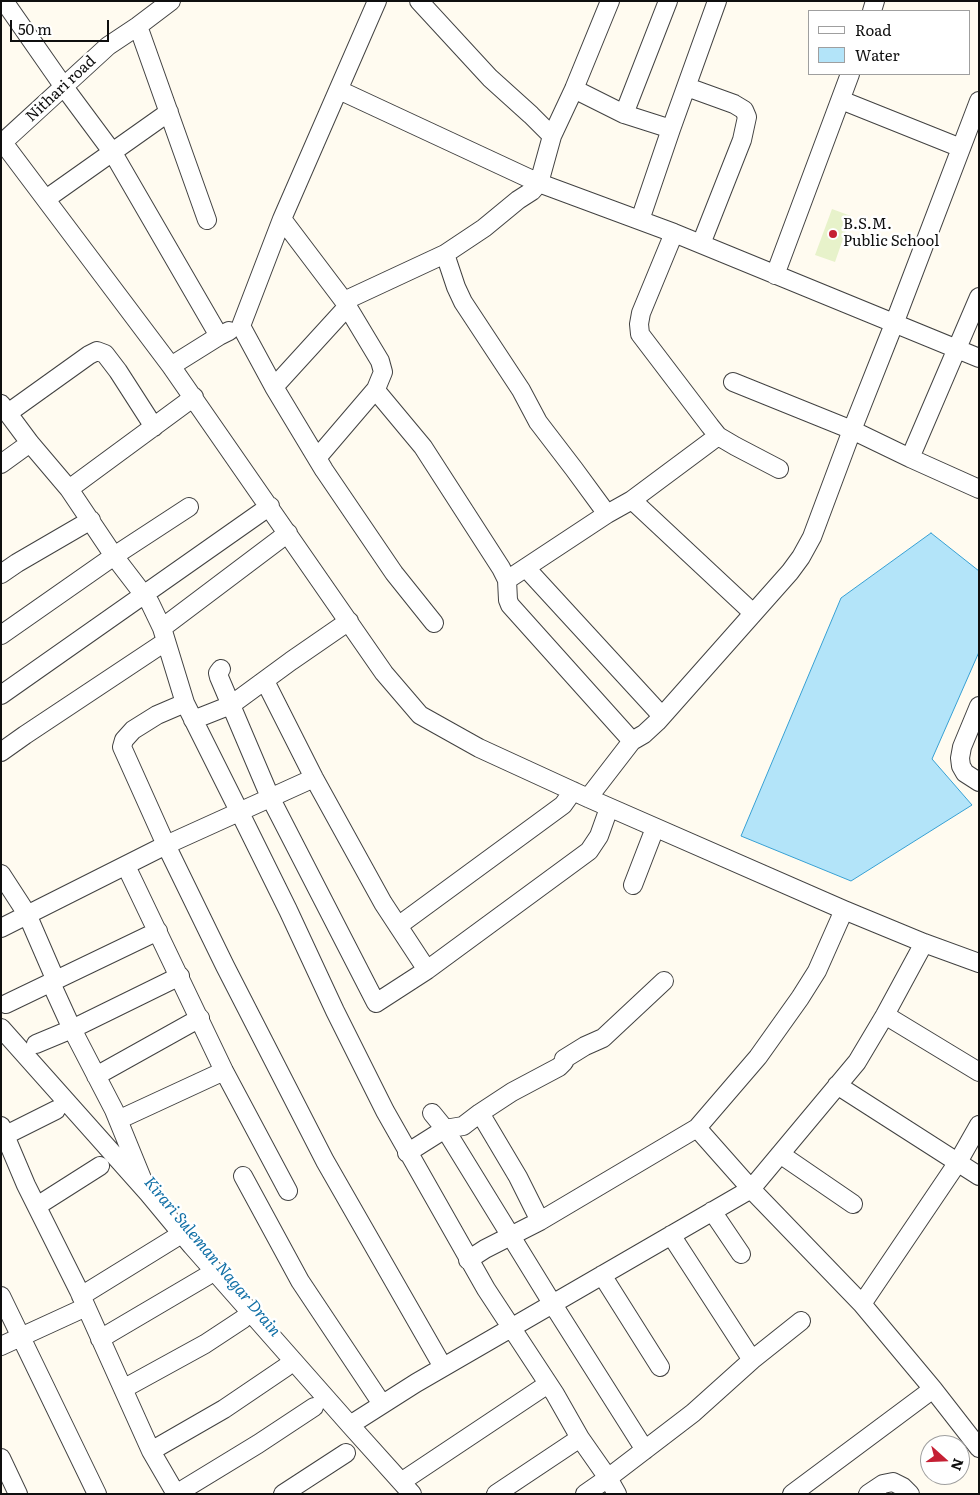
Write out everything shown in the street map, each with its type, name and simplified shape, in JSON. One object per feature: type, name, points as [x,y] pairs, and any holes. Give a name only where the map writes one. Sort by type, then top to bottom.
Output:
[{"type":"street","points":[[4,1],[113,153],[218,336]]},
{"type":"street","name":"Nithari road","points":[[2,142],[108,46],[171,1]]},
{"type":"street","points":[[377,1],[282,219],[242,319],[241,326],[274,387],[317,458],[394,573],[434,623]]},
{"type":"street","points":[[419,1],[490,78],[531,114],[552,136]]},
{"type":"street","points":[[274,387],[346,304],[445,254],[484,228],[532,191],[539,183],[552,136],[574,89],[610,1]]},
{"type":"street","points":[[624,114],[668,1]]},
{"type":"street","points":[[640,220],[717,1]]},
{"type":"street","points":[[138,26],[208,220]]},
{"type":"street","points":[[775,275],[850,75]]},
{"type":"street","points":[[687,87],[734,104],[744,110],[746,117],[742,140],[701,244]]},
{"type":"street","points":[[574,89],[624,114],[671,129]]},
{"type":"street","points":[[339,90],[539,183],[674,233],[979,358]]},
{"type":"street","points":[[841,100],[961,148]]},
{"type":"street","points":[[398,926],[563,805],[581,795],[632,742],[644,734],[662,716],[801,558],[812,537],[979,101]]},
{"type":"street","points":[[46,199],[169,112]]},
{"type":"street","points":[[2,142],[172,366],[384,672],[420,715],[479,748],[655,828],[844,910],[979,963]]},
{"type":"street","points":[[282,219],[346,304],[382,367],[383,372],[376,389],[317,458]]},
{"type":"street","points":[[674,233],[641,313],[640,334],[718,436],[778,469]]},
{"type":"street","points":[[445,254],[463,302],[521,390],[538,422],[607,514]]},
{"type":"street","points":[[910,458],[979,297]]},
{"type":"street","points":[[172,366],[218,336],[241,326]]},
{"type":"street","points":[[154,427],[118,370],[105,354],[97,351],[4,411],[69,489],[114,556],[150,603],[163,635],[185,703],[288,910],[335,1011],[407,1153],[468,1260],[617,1494]]},
{"type":"street","points":[[733,382],[852,430],[910,458],[978,487]]},
{"type":"street","points":[[376,389],[380,397],[423,447],[502,568],[507,580],[508,600],[518,616],[632,742]]},
{"type":"street","points":[[69,489],[194,397]]},
{"type":"street","points":[[507,580],[607,514],[632,500],[718,436]]},
{"type":"street","points":[[1,464],[30,443]]},
{"type":"street","points":[[632,500],[753,613]]},
{"type":"street","points":[[1,695],[270,506]]},
{"type":"street","points":[[1,635],[114,556],[189,507]]},
{"type":"street","points":[[1,574],[91,520]]},
{"type":"street","points":[[1,752],[163,635],[288,533]]},
{"type":"street","points":[[526,568],[662,716]]},
{"type":"street","points":[[193,720],[231,705],[290,660],[349,621]]},
{"type":"street","points":[[221,669],[218,673],[219,677],[270,797],[376,1003],[427,970],[589,851],[599,836],[610,808]]},
{"type":"street","points":[[265,680],[314,778],[383,903],[427,970]]},
{"type":"street","points":[[185,703],[157,715],[133,730],[124,740],[122,747],[166,845],[225,966],[325,1161],[443,1367]]},
{"type":"street","points":[[979,706],[962,747],[960,758],[961,766],[965,773],[979,782]]},
{"type":"street","points":[[1,928],[166,845],[314,778]]},
{"type":"street","points":[[634,885],[655,828]]},
{"type":"street","points":[[126,866],[224,1071],[288,1191]]},
{"type":"street","points":[[1,874],[27,914],[72,1029],[118,1120],[148,1193]]},
{"type":"street","points":[[468,1260],[540,1221],[697,1128],[758,1057],[800,998],[817,971],[844,910]]},
{"type":"street","points":[[6,1004],[158,931]]},
{"type":"street","points":[[350,1425],[443,1367],[751,1189],[857,1062],[924,943]]},
{"type":"street","points":[[36,1044],[72,1029],[180,976]]},
{"type":"street","points":[[407,1153],[445,1129],[463,1126],[480,1112],[512,1092],[558,1067],[564,1062],[564,1059],[603,1038],[664,981]]},
{"type":"street","points":[[885,1015],[979,1072]]},
{"type":"street","points":[[96,1076],[200,1018]]},
{"type":"street","points":[[1,1028],[407,1488],[548,1384]]},
{"type":"street","points":[[118,1120],[224,1071]]},
{"type":"street","points":[[838,1085],[979,1176]]},
{"type":"street","points":[[56,1110],[4,1131],[26,1184],[84,1301],[151,1451],[176,1494],[314,1407]]},
{"type":"street","points":[[432,1112],[445,1129],[510,1237],[646,1450]]},
{"type":"street","points":[[480,1112],[518,1177],[540,1221]]},
{"type":"street","points":[[862,1304],[958,1162],[979,1125]]},
{"type":"street","points":[[697,1128],[751,1189],[862,1304],[933,1389],[979,1448]]},
{"type":"street","points":[[780,1154],[853,1204]]},
{"type":"street","points":[[37,1206],[100,1166]]},
{"type":"street","points":[[243,1176],[300,1281],[382,1404]]},
{"type":"street","points":[[712,1211],[741,1254]]},
{"type":"street","points":[[671,1235],[752,1360]]},
{"type":"street","points":[[1,1346],[84,1301],[176,1238]]},
{"type":"street","points":[[602,1275],[660,1367]]},
{"type":"street","points":[[100,1339],[207,1276]]},
{"type":"street","points":[[1,1296],[97,1494]]},
{"type":"street","points":[[123,1390],[205,1344],[243,1320]]},
{"type":"street","points":[[585,1494],[693,1413],[752,1360],[801,1321]]},
{"type":"street","points":[[151,1451],[224,1409],[286,1366]]},
{"type":"street","points":[[792,1494],[933,1389]]},
{"type":"street","points":[[496,1494],[580,1438]]},
{"type":"street","points":[[283,1494],[346,1453]]},
{"type":"street","points":[[1,1458],[18,1494]]},
{"type":"street","points":[[868,1494],[883,1484],[893,1482],[903,1487],[910,1494]]},
{"type":"green space","points":[[832,209],[851,216],[835,262],[815,255]]},
{"type":"water","points":[[931,533],[979,571],[979,652],[932,759],[972,805],[851,881],[741,836],[841,598]]},
{"type":"place","name":"B.S.M. Public School","points":[[833,234]]},
{"type":"water label","name":"Kirari Suleman Nagar Drain","points":[[212,1257]]}]
